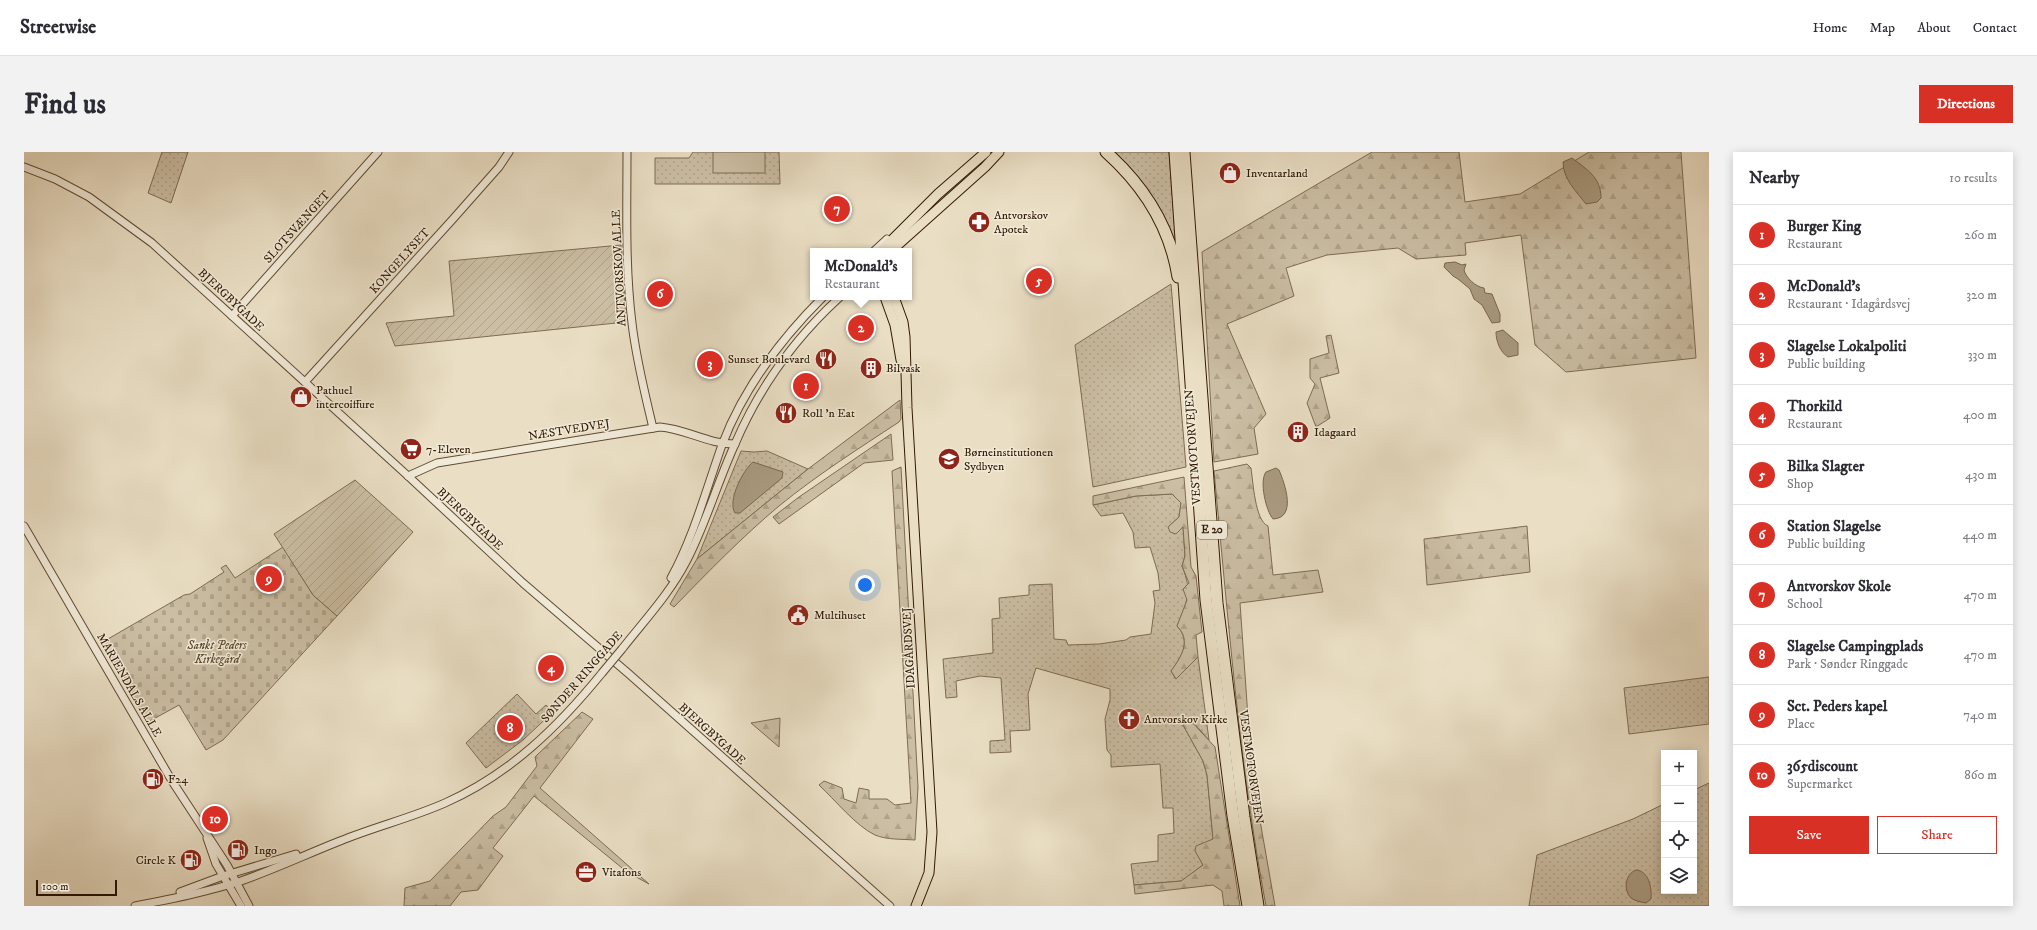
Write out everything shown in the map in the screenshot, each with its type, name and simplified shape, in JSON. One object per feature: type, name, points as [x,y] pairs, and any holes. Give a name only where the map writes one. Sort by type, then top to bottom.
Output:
[{"type":"highway","points":[[1106,152],[1126,170],[1144,192],[1168,234],[1175,259],[1189,341]]},
{"type":"highway","name":"VESTMOTORVEJEN","points":[[1175,152],[1206,600],[1233,816],[1248,906]]},
{"type":"highway","name":"VESTMOTORVEJEN","points":[[1184,152],[1217,603],[1244,817],[1258,906]]},
{"type":"main road","points":[[884,248],[938,194],[986,152]]},
{"type":"main road","points":[[894,248],[986,167],[999,152]]},
{"type":"main road","name":"IDAGÅRDSVEJ","points":[[886,300],[895,325],[906,385]]},
{"type":"main road","name":"IDAGÅRDSVEJ","points":[[895,300],[905,332],[908,435],[932,832],[929,873],[916,906]]},
{"type":"street","name":"SLOTSVÆNGET","points":[[232,316],[378,152]]},
{"type":"street","name":"KONGELYSET","points":[[305,382],[453,219],[499,167],[509,152]]},
{"type":"street","name":"ANTVORSKOV ALLE","points":[[627,152],[628,278],[632,323],[637,360],[653,428]]},
{"type":"street","points":[[986,167],[1003,152]]},
{"type":"street","name":"BJERGBYGADE","points":[[24,167],[71,187],[136,231],[305,382],[523,583],[629,674],[890,906]]},
{"type":"street","points":[[877,248],[938,194]]},
{"type":"street","name":"SØNDER RINGGADE","points":[[659,602],[681,560],[695,527],[723,444],[734,418],[750,389],[774,354],[800,320],[820,300]]},
{"type":"street","name":"SØNDER RINGGADE","points":[[230,879],[445,803],[489,779],[526,753],[548,734],[575,706],[673,584],[696,542],[734,444],[755,403],[781,363],[803,334],[837,300]]},
{"type":"street","name":"NÆSTVEDVEJ","points":[[408,476],[437,463],[653,428],[664,427],[680,430],[723,444],[734,444]]},
{"type":"street","name":"MARIENDALS ALLE","points":[[24,526],[165,769],[204,832],[216,864],[230,879]]},
{"type":"street","name":"SØNDER RINGGADE","points":[[230,879],[315,848],[342,840]]},
{"type":"street","points":[[135,906],[193,894],[230,879]]},
{"type":"street","points":[[173,898],[179,893],[230,879]]},
{"type":"street","points":[[230,879],[241,906]]},
{"type":"street","points":[[230,879],[247,906]]},
{"type":"green space","points":[[162,152],[188,152],[171,203],[148,193]]},
{"type":"green space","points":[[693,152],[779,152],[780,184],[655,184],[655,158],[689,158]]},
{"type":"green space","points":[[713,152],[765,152],[765,173],[713,173]]},
{"type":"green space","points":[[1111,152],[1169,152],[1176,246],[1165,218],[1150,194]]},
{"type":"green space","points":[[1372,152],[1459,152],[1465,202],[1520,194],[1589,152],[1681,152],[1696,358],[1566,372],[1535,345],[1521,235],[1465,243],[1466,255],[1416,259],[1398,248],[1327,255],[1286,268],[1294,296],[1227,324],[1266,414],[1254,428],[1258,454],[1214,462],[1202,252]]},
{"type":"green space","points":[[621,245],[626,322],[395,346],[386,323],[454,316],[449,261]]},
{"type":"green space","points":[[1171,284],[1186,467],[1093,487],[1075,345]]},
{"type":"green space","points":[[1331,335],[1339,373],[1320,378],[1330,418],[1316,427],[1307,403],[1315,384],[1310,378],[1310,359],[1329,353],[1326,336]]},
{"type":"green space","points":[[900,400],[901,419],[899,422],[823,473],[779,506],[738,542],[674,607],[670,604],[697,559],[808,469]]},
{"type":"green space","points":[[891,434],[893,460],[864,463],[779,524],[773,517],[799,497]]},
{"type":"green space","points":[[741,451],[767,451],[808,469],[697,559]]},
{"type":"green space","points":[[1247,464],[1251,468],[1257,509],[1260,517],[1268,526],[1273,575],[1318,570],[1323,592],[1240,603],[1252,775],[1275,906],[1266,906],[1248,798],[1229,635],[1214,471]]},
{"type":"green space","points":[[901,467],[918,787],[915,840],[884,838],[868,831],[860,826],[819,785],[824,781],[842,788],[844,799],[856,803],[859,788],[869,790],[869,799],[887,799],[895,805],[911,803],[892,471]]},
{"type":"green space","points":[[1184,477],[1191,567],[1196,576],[1202,632],[1196,635],[1198,657],[1176,679],[1171,671],[1181,655],[1184,643],[1184,637],[1177,626],[1187,600],[1183,589],[1189,583],[1182,566],[1185,556],[1183,527],[1176,534],[1170,532],[1168,527],[1179,517],[1181,503],[1172,494],[1136,496],[1093,505],[1093,496]]},
{"type":"green space","points":[[355,480],[413,532],[337,616],[313,595],[274,534]]},
{"type":"green space","points":[[1173,494],[1181,503],[1179,517],[1168,527],[1183,526],[1185,556],[1182,566],[1188,590],[1186,603],[1177,626],[1184,638],[1183,649],[1171,671],[1176,679],[1198,657],[1209,740],[1191,720],[1183,725],[1203,761],[1207,775],[1213,839],[1196,851],[1203,865],[1182,881],[1134,885],[1131,864],[1158,861],[1158,835],[1174,833],[1173,808],[1163,808],[1160,764],[1111,767],[1111,755],[1107,750],[1105,719],[1110,700],[1110,689],[1036,668],[1028,694],[1030,730],[1010,731],[1011,752],[990,753],[990,741],[1005,740],[1001,678],[980,676],[956,681],[957,697],[946,698],[943,659],[993,653],[992,619],[1000,618],[999,598],[1029,595],[1029,585],[1052,584],[1054,639],[1066,640],[1068,645],[1099,644],[1151,634],[1155,603],[1153,591],[1160,590],[1158,573],[1150,547],[1135,548],[1133,532],[1123,513],[1101,516],[1093,505],[1136,496]]},
{"type":"green space","points":[[1527,526],[1530,572],[1427,585],[1424,539]]},
{"type":"green space","name":"Sankt Peders Kirkegård","points":[[283,547],[313,595],[337,616],[223,740],[206,750],[179,705],[148,722],[124,682],[126,680],[122,673],[118,673],[101,643],[184,595],[190,594],[224,572],[221,568],[226,565],[235,578]]},
{"type":"green space","points":[[1709,677],[1709,724],[1629,734],[1624,688]]},
{"type":"green space","points":[[517,694],[536,714],[546,705],[553,712],[523,740],[486,768],[466,743]]},
{"type":"green space","points":[[582,712],[593,719],[540,788],[649,884],[627,872],[534,796],[493,848],[503,856],[478,890],[461,892],[450,906],[404,906],[405,888],[430,881],[493,816],[506,807],[537,766],[535,757]]},
{"type":"green space","points":[[780,718],[779,747],[751,723]]},
{"type":"green space","points":[[1190,720],[1215,747],[1240,906],[1224,906],[1222,891],[1213,885],[1135,894],[1134,885],[1181,881],[1203,865],[1195,851],[1196,846],[1213,839],[1207,775],[1203,761],[1183,725]]},
{"type":"green space","points":[[1709,783],[1709,906],[1529,906],[1537,855],[1633,819],[1661,805],[1661,894],[1697,894],[1697,789]]},
{"type":"shaded area","points":[[1572,158],[1596,179],[1601,198],[1597,202],[1586,204],[1574,189],[1565,174],[1563,162]]},
{"type":"shaded area","points":[[1455,262],[1462,265],[1466,264],[1464,270],[1469,279],[1478,286],[1484,288],[1485,293],[1492,294],[1500,314],[1500,322],[1492,323],[1482,305],[1474,299],[1470,289],[1444,267],[1445,263]]},
{"type":"shaded area","points":[[1503,330],[1518,343],[1518,355],[1508,357],[1501,349],[1496,332]]},
{"type":"shaded area","points":[[753,462],[783,472],[782,478],[740,513],[735,513],[733,501],[737,486]]},
{"type":"shaded area","points":[[1276,468],[1279,470],[1284,483],[1287,507],[1285,513],[1280,517],[1273,519],[1268,510],[1264,496],[1263,482],[1266,472]]},
{"type":"shaded area","points":[[1636,870],[1644,873],[1649,881],[1651,899],[1646,903],[1633,899],[1628,895],[1626,882],[1629,875]]},
{"type":"place","name":"Inventarland","points":[[1230,173]]},
{"type":"place","name":"Antvorskov Skole","points":[[837,209]]},
{"type":"place","name":"Antvorskov Apotek","points":[[979,222]]},
{"type":"place","name":"Bilka Slagter","points":[[1039,281]]},
{"type":"place","name":"Station Slagelse","points":[[660,294]]},
{"type":"place","name":"McDonald's","points":[[861,328]]},
{"type":"place","name":"Sunset Boulevard","points":[[826,359]]},
{"type":"place","name":"Slagelse Lokalpoliti","points":[[710,364]]},
{"type":"place","name":"Bilvask","points":[[871,368]]},
{"type":"place","name":"Burger King","points":[[806,386]]},
{"type":"place","name":"Pathuel intercoiffure","points":[[301,397]]},
{"type":"place","name":"Roll 'n Eat","points":[[786,413]]},
{"type":"place","name":"Idagaard","points":[[1298,432]]},
{"type":"place","name":"7-Eleven","points":[[411,449]]},
{"type":"place","name":"Børneinstitutionen Sydbyen","points":[[949,459]]},
{"type":"place","name":"Sct. Peders kapel","points":[[269,579]]},
{"type":"place","name":"Multihuset","points":[[798,615]]},
{"type":"place","name":"Thorkild","points":[[551,668]]},
{"type":"place","name":"Antvorskov Kirke","points":[[1129,719]]},
{"type":"place","name":"Slagelse Campingplads","points":[[510,728]]},
{"type":"place","name":"F24","points":[[153,779]]},
{"type":"place","name":"365discount","points":[[215,819]]},
{"type":"place","name":"Ingo","points":[[238,850]]},
{"type":"place","name":"Circle K","points":[[191,860]]},
{"type":"place","name":"Vitafons","points":[[586,872]]}]
